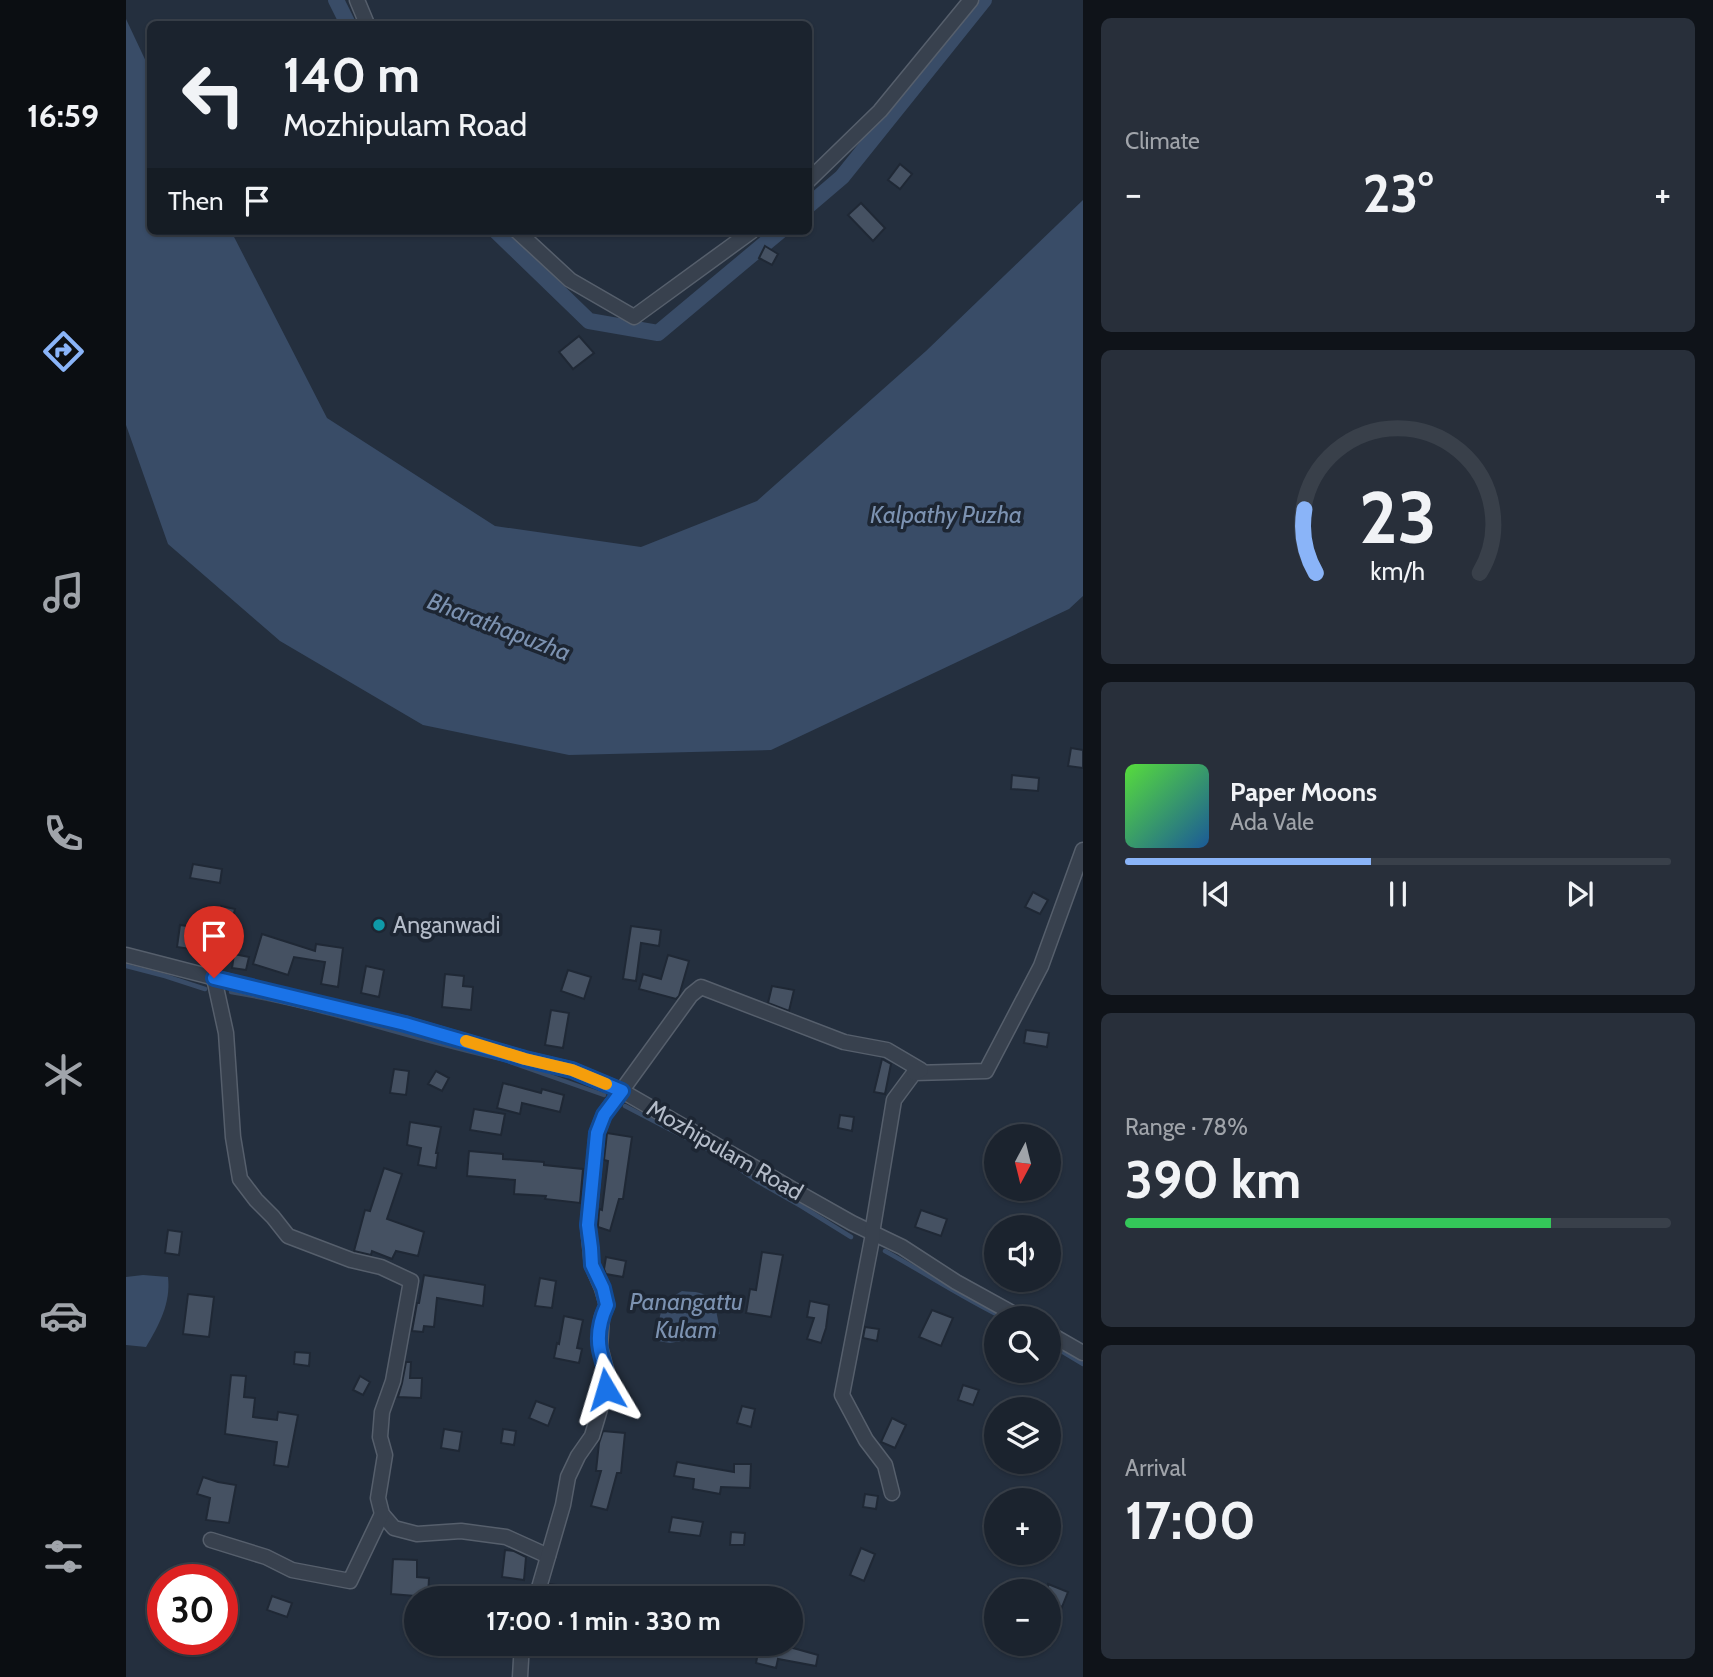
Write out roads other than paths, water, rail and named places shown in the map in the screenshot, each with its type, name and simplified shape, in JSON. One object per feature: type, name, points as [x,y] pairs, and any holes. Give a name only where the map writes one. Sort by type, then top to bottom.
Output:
[{"type":"street","points":[[357,0],[366,21]]},
{"type":"street","points":[[812,177],[880,111],[971,0]]},
{"type":"street","points":[[521,235],[570,280],[634,317],[747,235]]},
{"type":"street","points":[[914,1073],[986,1071],[1041,966],[1083,850]]},
{"type":"street","name":"Mozhipulam Road","points":[[126,955],[405,1024],[572,1070],[622,1091],[799,1194],[902,1247],[999,1306]]},
{"type":"street","points":[[214,978],[226,1033],[233,1137],[240,1179],[288,1237],[381,1267],[411,1281],[393,1381],[382,1412],[380,1437],[385,1455],[378,1498],[382,1514],[394,1528],[417,1534],[461,1531],[506,1537],[548,1556]]},
{"type":"street","points":[[540,1586],[563,1506],[568,1476],[592,1436],[608,1377],[600,1347],[602,1317],[607,1305],[603,1288],[592,1265],[588,1225],[597,1133],[604,1115],[691,995],[701,987],[844,1042],[887,1050],[921,1070],[914,1073],[894,1100],[873,1234],[842,1395],[866,1440],[885,1465],[892,1493]]},
{"type":"street","points":[[1061,1340],[1083,1353]]},
{"type":"street","points":[[211,1540],[266,1557],[292,1570],[350,1581],[382,1514]]},
{"type":"street","points":[[520,1677],[521,1656]]},
{"type":"water","name":"Kalpathy Puzha","points":[[126,19],[147,64],[147,235],[233,235],[327,418],[495,526],[641,547],[757,501],[926,351],[1083,200],[1083,596],[1069,609],[771,750],[569,755],[423,725],[280,641],[168,544],[126,425]]},
{"type":"water","points":[[126,1277],[168,1277],[168,1296],[163,1314],[146,1347],[126,1345]]},
{"type":"water","name":"Panangattu Kulam","points":[[682,1291],[700,1293],[710,1299],[716,1310],[720,1334],[670,1343],[658,1341],[661,1311],[668,1301]]},
{"type":"waterway","points":[[336,0],[346,21]]},
{"type":"waterway","points":[[812,203],[842,177],[984,0]]},
{"type":"waterway","points":[[500,235],[589,321],[658,333],[775,235]]},
{"type":"waterway","points":[[126,966],[205,989]]},
{"type":"waterway","points":[[231,992],[299,1006],[502,1059]]},
{"type":"waterway","points":[[510,1062],[604,1095]]},
{"type":"waterway","points":[[625,1106],[717,1154],[851,1237]]},
{"type":"waterway","points":[[885,1251],[984,1307]]},
{"type":"waterway","points":[[1061,1351],[1083,1364]]},
{"type":"place","name":"Anganwadi","points":[[379,925]]},
{"type":"water label","name":"Bharathapuzha","points":[[499,627]]}]
